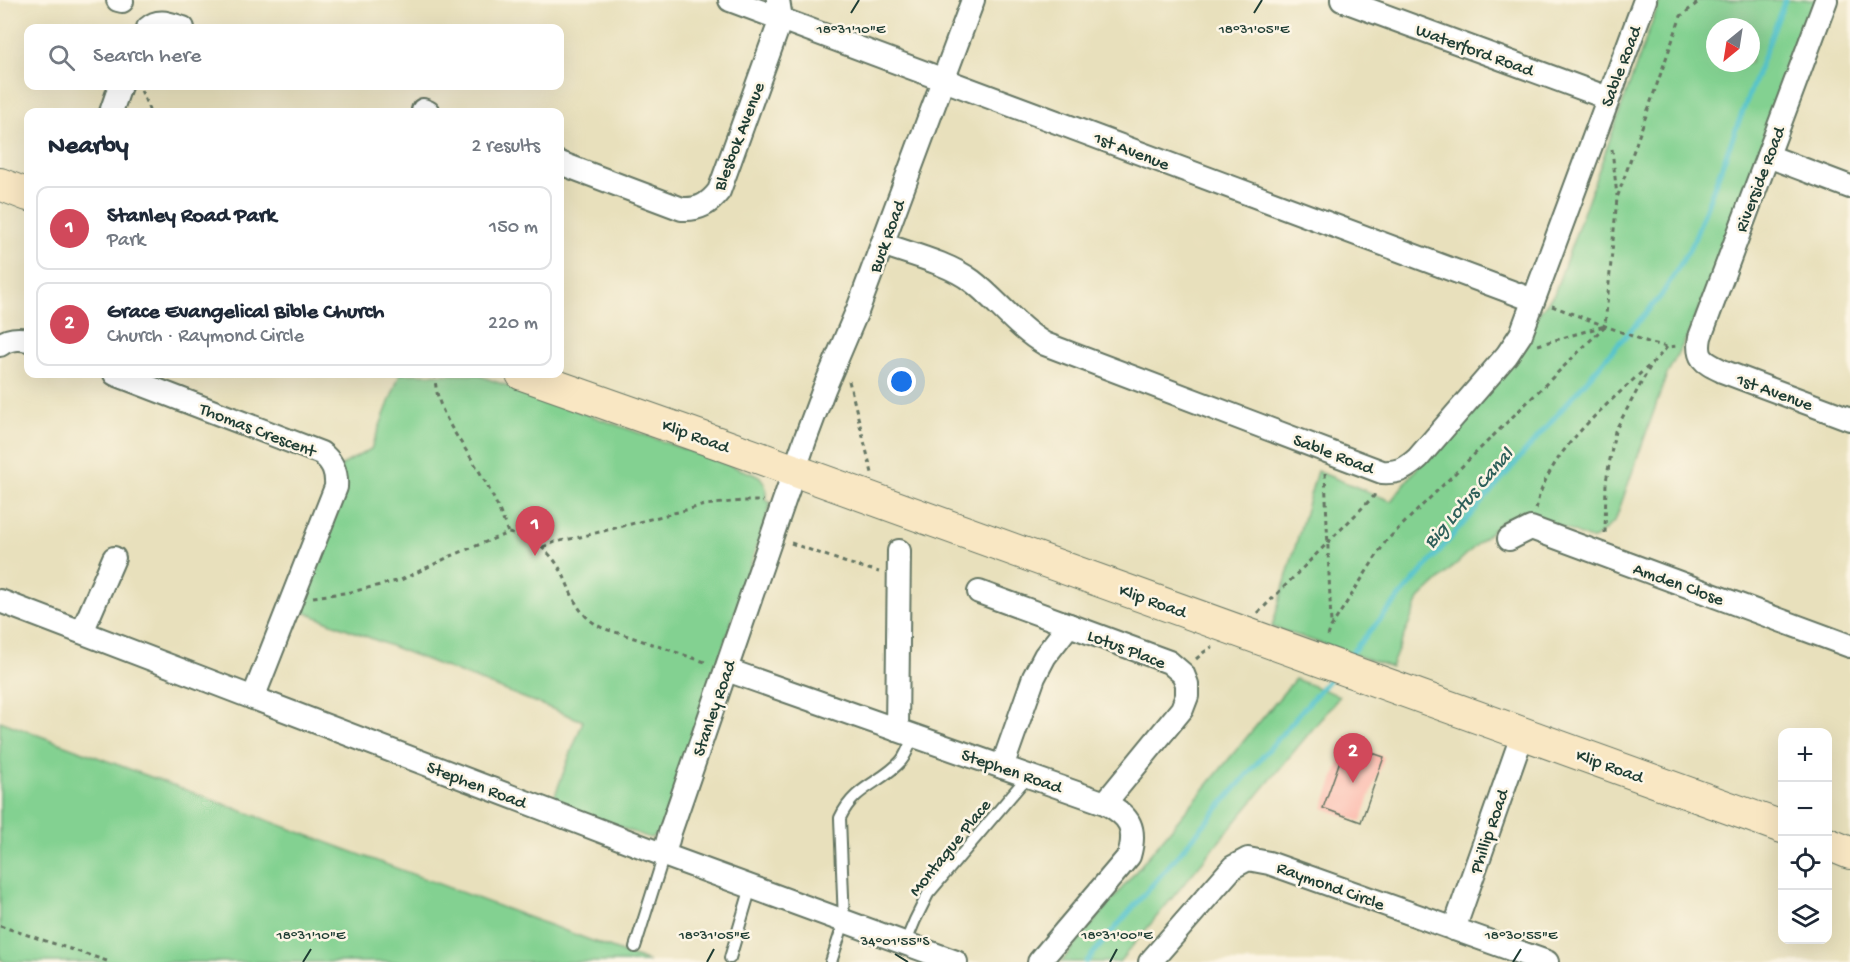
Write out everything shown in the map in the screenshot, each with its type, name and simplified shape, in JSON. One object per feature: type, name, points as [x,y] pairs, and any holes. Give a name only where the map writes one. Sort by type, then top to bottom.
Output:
[{"type":"street","name":"1st Avenue","points":[[730,0],[780,9],[944,80],[1542,303]]},
{"type":"street","name":"Buck Road","points":[[795,470],[858,309],[973,0]]},
{"type":"street","name":"Waterford Road","points":[[1342,0],[1608,98]]},
{"type":"street","name":"Sable Road","points":[[882,244],[951,269],[969,279],[1028,332],[1045,344],[1382,472],[1395,473],[1406,469],[1418,458],[1507,355],[1542,303],[1608,98],[1645,0]]},
{"type":"street","name":"Riverside Road","points":[[1702,359],[1698,349],[1700,337],[1826,0]]},
{"type":"street","name":"Blesbok Avenue","points":[[564,165],[682,209],[692,210],[708,203],[718,190],[780,9]]},
{"type":"street","points":[[112,108],[119,90]]},
{"type":"street","points":[[1768,156],[1850,187]]},
{"type":"street","points":[[0,184],[24,193]]},
{"type":"street","points":[[0,345],[11,339],[24,339]]},
{"type":"street","name":"1st Avenue","points":[[1702,359],[1722,371],[1850,419]]},
{"type":"street","name":"Thomas Crescent","points":[[125,378],[321,453],[333,464],[336,472],[336,487],[253,698]]},
{"type":"street","name":"Klip Road","points":[[533,378],[795,470],[1778,826]]},
{"type":"street","name":"Stanley Road","points":[[664,855],[720,667],[795,470]]},
{"type":"street","points":[[1509,539],[1531,528]]},
{"type":"street","name":"Amden Close","points":[[1531,528],[1850,646]]},
{"type":"street","points":[[898,551],[905,733]]},
{"type":"street","points":[[82,632],[114,558]]},
{"type":"street","points":[[979,591],[1069,625]]},
{"type":"street","name":"Stephen Road","points":[[0,601],[941,960]]},
{"type":"street","name":"Lotus Place","points":[[1002,767],[1034,677],[1045,656],[1069,625],[1169,662],[1183,674],[1187,684],[1187,696],[1182,709],[1105,803]]},
{"type":"street","name":"Stephen Road","points":[[720,667],[1115,808],[1128,821],[1133,840],[1129,856],[1039,962]]},
{"type":"street","name":"Phillip Road","points":[[1454,929],[1523,733]]},
{"type":"street","points":[[1832,846],[1850,853]]},
{"type":"street","name":"Raymond Circle","points":[[1150,962],[1233,867],[1248,859],[1269,863],[1547,962]]},
{"type":"lane","points":[[831,962],[844,922],[840,818],[853,797],[902,760],[909,749],[905,733]]},
{"type":"lane","name":"Montague Place","points":[[905,945],[928,894],[1028,776]]},
{"type":"lane","name":"Stanley Road","points":[[635,946],[664,855]]},
{"type":"lane","points":[[730,958],[751,887]]},
{"type":"path","points":[[141,90],[148,108]]},
{"type":"path","points":[[1542,303],[1667,348],[1684,345]]},
{"type":"path","points":[[1507,355],[1605,326]]},
{"type":"path","points":[[1531,528],[1540,491],[1557,461],[1572,441],[1596,414],[1667,348]]},
{"type":"path","points":[[836,363],[848,376],[871,472],[882,502]]},
{"type":"path","points":[[1603,554],[1606,482],[1615,431],[1651,365]]},
{"type":"path","points":[[435,378],[440,406],[501,511],[508,533]]},
{"type":"path","points":[[1324,450],[1331,627]]},
{"type":"path","points":[[1183,674],[1204,652],[1240,632],[1328,544],[1374,496],[1382,472]]},
{"type":"path","points":[[543,547],[624,524],[705,505],[771,500]]},
{"type":"path","points":[[304,598],[351,592],[401,580],[451,556],[508,533],[529,538],[543,547],[565,579],[578,608],[595,625],[720,667]]},
{"type":"path","points":[[771,536],[843,562],[898,577]]},
{"type":"path","points":[[0,926],[110,962]]},
{"type":"green space","points":[[1660,0],[1829,0],[1687,337],[1667,374],[1615,521],[1593,540],[1522,511],[1501,522],[1419,599],[1391,667],[1272,627],[1317,471],[1391,501],[1554,294]]},
{"type":"green space","points":[[398,378],[485,378],[759,476],[763,481],[766,487],[765,500],[771,503],[665,823],[653,837],[650,838],[552,803],[583,721],[296,609],[342,465],[371,449]]},
{"type":"green space","points":[[1295,679],[1340,696],[1119,962],[1061,962]]},
{"type":"green space","points":[[0,721],[649,962],[5,962],[0,959]]},
{"type":"building","points":[[1346,744],[1384,757],[1361,822],[1323,808]]},
{"type":"waterway","name":"Big Lotus Canal","points":[[1347,658],[1661,296],[1692,245],[1785,0]]},
{"type":"waterway","name":"Big Lotus Canal","points":[[1086,962],[1331,677]]},
{"type":"place","name":"Stanley Road Park","points":[[535,556]]},
{"type":"place","name":"Grace Evangelical Bible Church","points":[[1353,783]]}]
